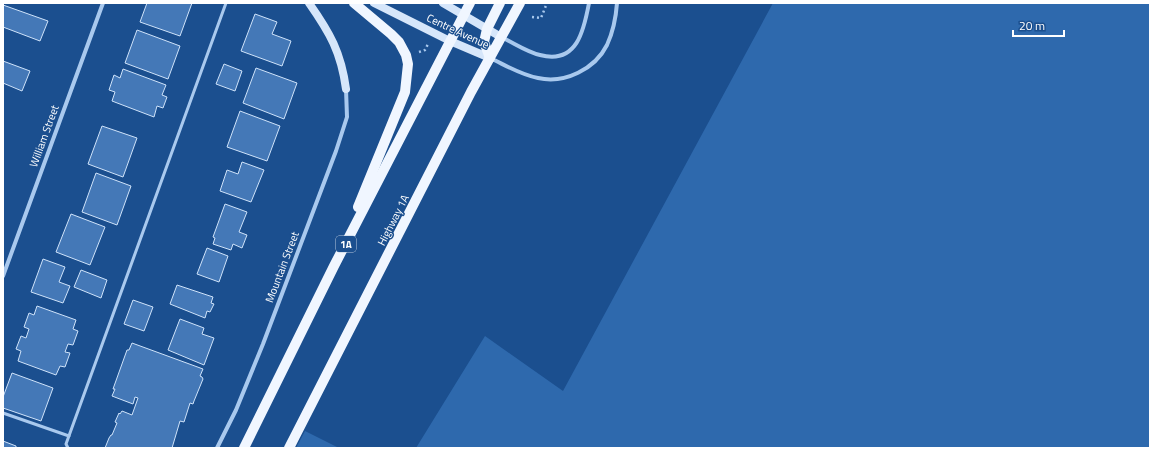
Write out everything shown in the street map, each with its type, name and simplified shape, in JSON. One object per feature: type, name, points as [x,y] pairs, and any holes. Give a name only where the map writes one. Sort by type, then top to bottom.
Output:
[{"type":"main road","points":[[309,3],[331,37],[339,54],[346,89]]},
{"type":"main road","points":[[334,266],[404,92],[408,72],[406,55],[399,42],[354,3]]},
{"type":"main road","name":"Centre Avenue","points":[[374,3],[450,41],[490,58]]},
{"type":"main road","name":"Centre Avenue","points":[[443,3],[501,37]]},
{"type":"main road","name":"1A","points":[[244,448],[334,266],[470,3]]},
{"type":"main road","points":[[490,58],[484,42],[487,29],[500,3]]},
{"type":"main road","name":"Highway 1A","points":[[289,448],[490,58],[520,3]]},
{"type":"street","name":"William Street","points":[[3,276],[102,3]]},
{"type":"street","points":[[501,37],[541,56],[554,57],[563,55],[572,50],[580,40],[585,26],[589,3]]},
{"type":"street","points":[[490,58],[537,78],[551,80],[568,77],[585,69],[597,59],[607,45],[612,33],[617,3]]},
{"type":"street","name":"Mountain Street","points":[[217,448],[236,410],[336,151],[347,117],[346,89]]},
{"type":"lane","points":[[68,448],[66,444],[226,3]]},
{"type":"lane","points":[[3,413],[69,436]]},
{"type":"path","points":[[532,17],[541,18],[547,3]]},
{"type":"path","points":[[417,53],[425,50],[429,42]]},
{"type":"shaded area","points":[[773,3],[1150,3],[1150,448],[416,448],[485,336],[563,391]]},
{"type":"shaded area","points":[[305,431],[339,448],[296,448]]},
{"type":"building","points":[[147,3],[192,3],[180,36],[140,22]]},
{"type":"building","points":[[3,5],[48,21],[40,41],[3,27]]},
{"type":"building","points":[[255,14],[277,22],[272,34],[291,41],[282,66],[241,51]]},
{"type":"building","points":[[137,30],[180,46],[168,79],[125,63]]},
{"type":"building","points":[[3,61],[30,71],[22,91],[3,83]]},
{"type":"building","points":[[224,64],[242,71],[235,91],[216,84]]},
{"type":"building","points":[[256,68],[297,83],[284,119],[243,103]]},
{"type":"building","points":[[123,69],[166,85],[162,95],[167,97],[163,108],[157,106],[154,117],[112,101],[115,92],[109,90],[114,75],[120,78]]},
{"type":"building","points":[[240,111],[280,126],[267,161],[227,147]]},
{"type":"building","points":[[102,126],[137,138],[123,177],[88,164]]},
{"type":"building","points":[[242,162],[264,170],[251,202],[220,191],[227,170],[238,174]]},
{"type":"building","points":[[96,173],[131,186],[117,225],[82,212]]},
{"type":"building","points":[[225,204],[247,212],[239,232],[247,235],[242,248],[233,244],[231,250],[213,244],[215,238],[213,237]]},
{"type":"building","points":[[71,214],[105,227],[90,265],[56,252]]},
{"type":"building","points":[[207,248],[228,256],[219,282],[197,274]]},
{"type":"building","points":[[43,259],[65,267],[59,282],[70,286],[63,303],[31,292]]},
{"type":"building","points":[[81,270],[107,280],[101,298],[74,287]]},
{"type":"building","points":[[177,285],[213,297],[211,303],[214,304],[210,312],[207,311],[205,318],[170,304]]},
{"type":"building","points":[[133,300],[153,307],[144,331],[124,324]]},
{"type":"building","points":[[37,306],[76,320],[73,329],[78,331],[73,345],[68,344],[65,352],[70,353],[65,367],[60,366],[56,375],[18,361],[21,351],[16,349],[21,336],[26,338],[29,329],[24,327],[29,313],[34,315]]},
{"type":"building","points":[[180,319],[204,328],[202,334],[214,338],[204,365],[168,350]]},
{"type":"building","points":[[132,343],[203,369],[200,376],[203,379],[193,404],[190,403],[184,422],[180,421],[172,448],[105,448],[117,423],[115,422],[119,413],[120,414],[122,411],[132,415],[138,398],[135,397],[133,404],[112,396],[115,389],[113,389],[127,350],[129,350]]},
{"type":"building","points":[[12,373],[53,388],[41,421],[3,408],[3,397]]},
{"type":"building","points":[[3,441],[16,446],[16,448],[3,448]]}]
